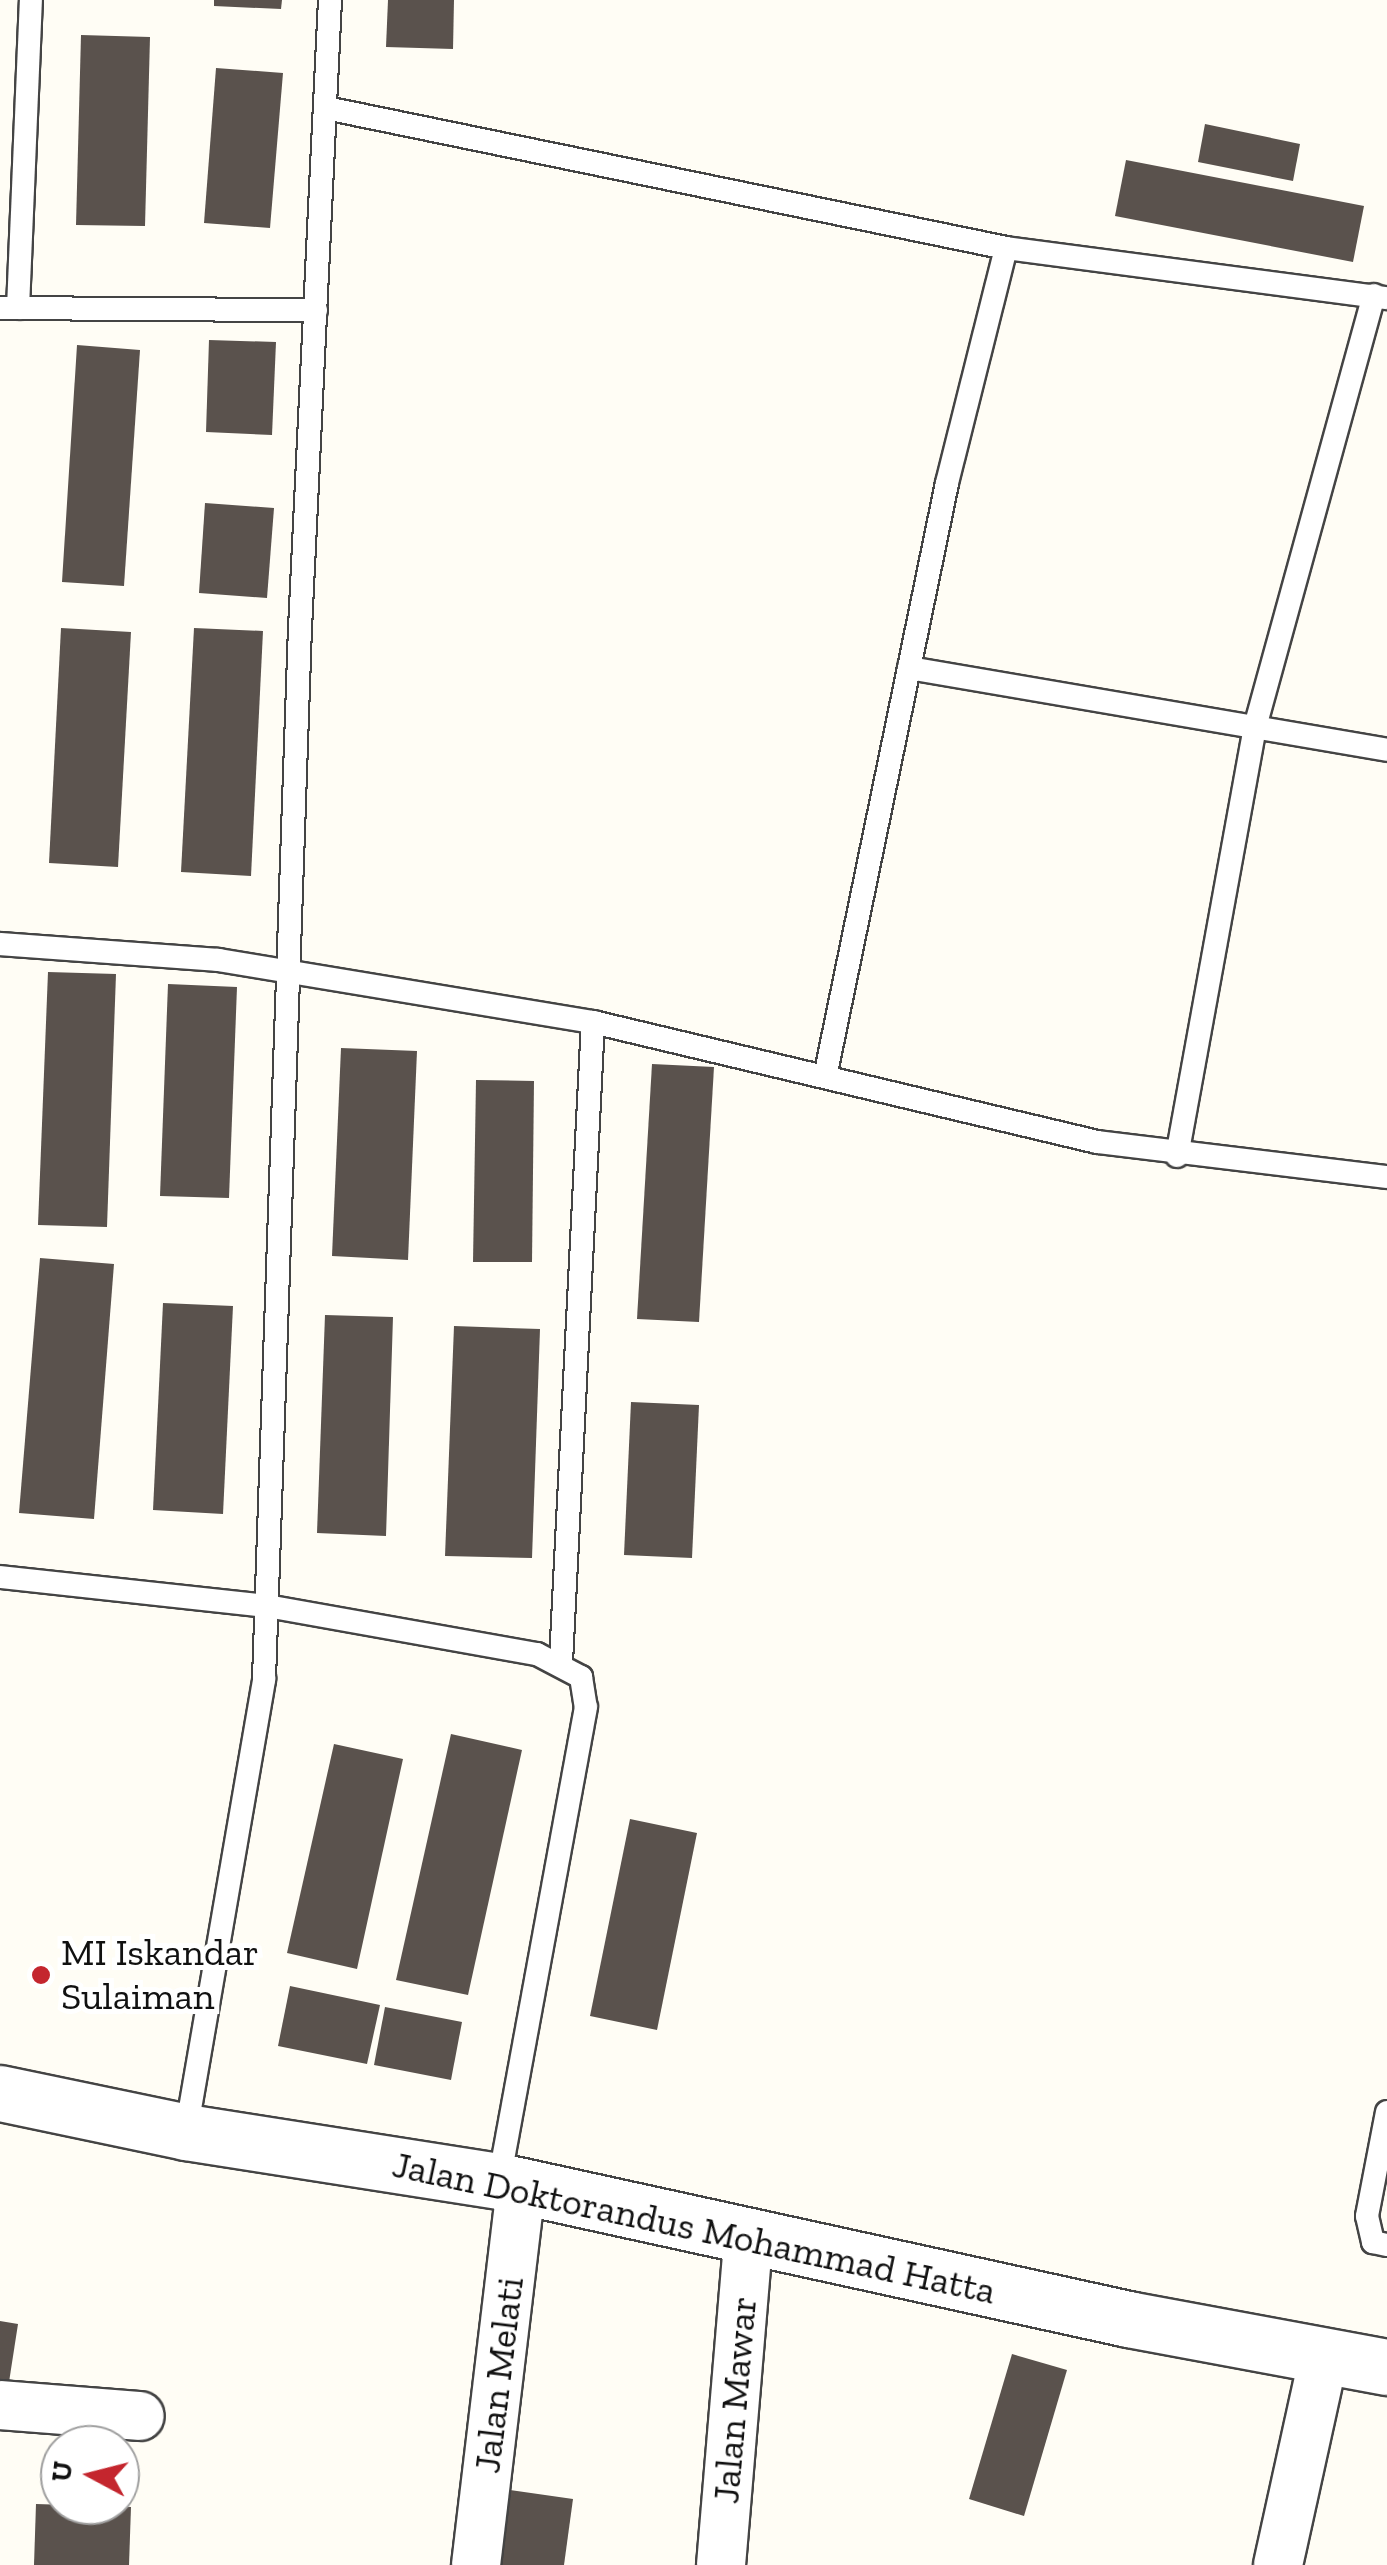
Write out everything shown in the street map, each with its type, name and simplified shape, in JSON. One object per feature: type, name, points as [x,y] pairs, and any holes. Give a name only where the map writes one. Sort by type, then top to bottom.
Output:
[{"type":"street","name":"Jalan Doktorandus Mohammad Hatta","points":[[0,2093],[186,2132],[510,2183],[1387,2367]]},
{"type":"street","name":"Jalan Melati","points":[[476,2565],[510,2183]]},
{"type":"street","name":"Jalan Mawar","points":[[721,2565],[749,2234]]},
{"type":"street","points":[[1278,2565],[1324,2355]]},
{"type":"street","points":[[0,2405],[140,2416]]},
{"type":"lane","points":[[31,0],[9,308],[316,310]]},
{"type":"lane","points":[[186,2132],[264,1679],[286,972],[330,0]]},
{"type":"lane","points":[[326,108],[1006,248],[1380,296],[1255,727],[1177,1156]]},
{"type":"lane","points":[[825,1077],[909,668],[1006,248]]},
{"type":"lane","points":[[909,668],[1387,750]]},
{"type":"lane","points":[[0,944],[218,960],[593,1022],[1177,1156],[1387,1177]]},
{"type":"lane","points":[[561,1662],[593,1022]]},
{"type":"lane","points":[[0,1577],[268,1606],[561,1662],[581,1676],[586,1707],[510,2183]]},
{"type":"lane","points":[[1387,2112],[1366,2216],[1373,2242],[1387,2245]]},
{"type":"building","points":[[214,0],[282,0],[281,9],[214,6]]},
{"type":"building","points":[[388,0],[454,0],[453,49],[386,47]]},
{"type":"building","points":[[81,35],[150,37],[145,226],[76,225]]},
{"type":"building","points":[[216,68],[283,73],[270,228],[204,223]]},
{"type":"building","points":[[1205,124],[1300,144],[1293,181],[1198,162]]},
{"type":"building","points":[[1126,160],[1364,206],[1353,262],[1115,216]]},
{"type":"building","points":[[209,340],[276,342],[272,435],[206,432]]},
{"type":"building","points":[[77,345],[140,350],[124,586],[62,582]]},
{"type":"building","points":[[205,503],[274,508],[267,598],[199,593]]},
{"type":"building","points":[[61,628],[131,632],[118,867],[49,863]]},
{"type":"building","points":[[194,628],[263,631],[251,876],[181,872]]},
{"type":"building","points":[[48,972],[116,974],[107,1227],[38,1225]]},
{"type":"building","points":[[168,984],[237,987],[229,1198],[160,1196]]},
{"type":"building","points":[[341,1048],[417,1051],[408,1260],[332,1256]]},
{"type":"building","points":[[652,1064],[714,1067],[699,1322],[637,1319]]},
{"type":"building","points":[[476,1080],[534,1081],[532,1262],[473,1262]]},
{"type":"building","points":[[40,1258],[114,1264],[94,1519],[19,1513]]},
{"type":"building","points":[[163,1303],[233,1306],[223,1514],[153,1510]]},
{"type":"building","points":[[325,1315],[393,1317],[386,1536],[317,1533]]},
{"type":"building","points":[[454,1326],[540,1329],[532,1558],[445,1556]]},
{"type":"building","points":[[631,1402],[699,1405],[692,1558],[624,1555]]},
{"type":"building","points":[[451,1734],[522,1750],[468,1995],[396,1980]]},
{"type":"building","points":[[334,1744],[403,1759],[357,1969],[287,1953]]},
{"type":"building","points":[[630,1819],[697,1833],[657,2030],[590,2016]]},
{"type":"building","points":[[290,1986],[380,2005],[367,2064],[278,2046]]},
{"type":"building","points":[[385,2007],[462,2022],[451,2080],[374,2065]]},
{"type":"building","points":[[0,2321],[18,2324],[7,2395],[0,2394]]},
{"type":"building","points":[[1012,2354],[1067,2370],[1024,2516],[969,2499]]},
{"type":"building","points":[[510,2490],[573,2499],[564,2565],[500,2565]]},
{"type":"building","points":[[36,2504],[40,2504],[40,2525],[130,2525],[129,2565],[34,2565]]},
{"type":"place","name":"MI Iskandar Sulaiman","points":[[41,1975]]}]
